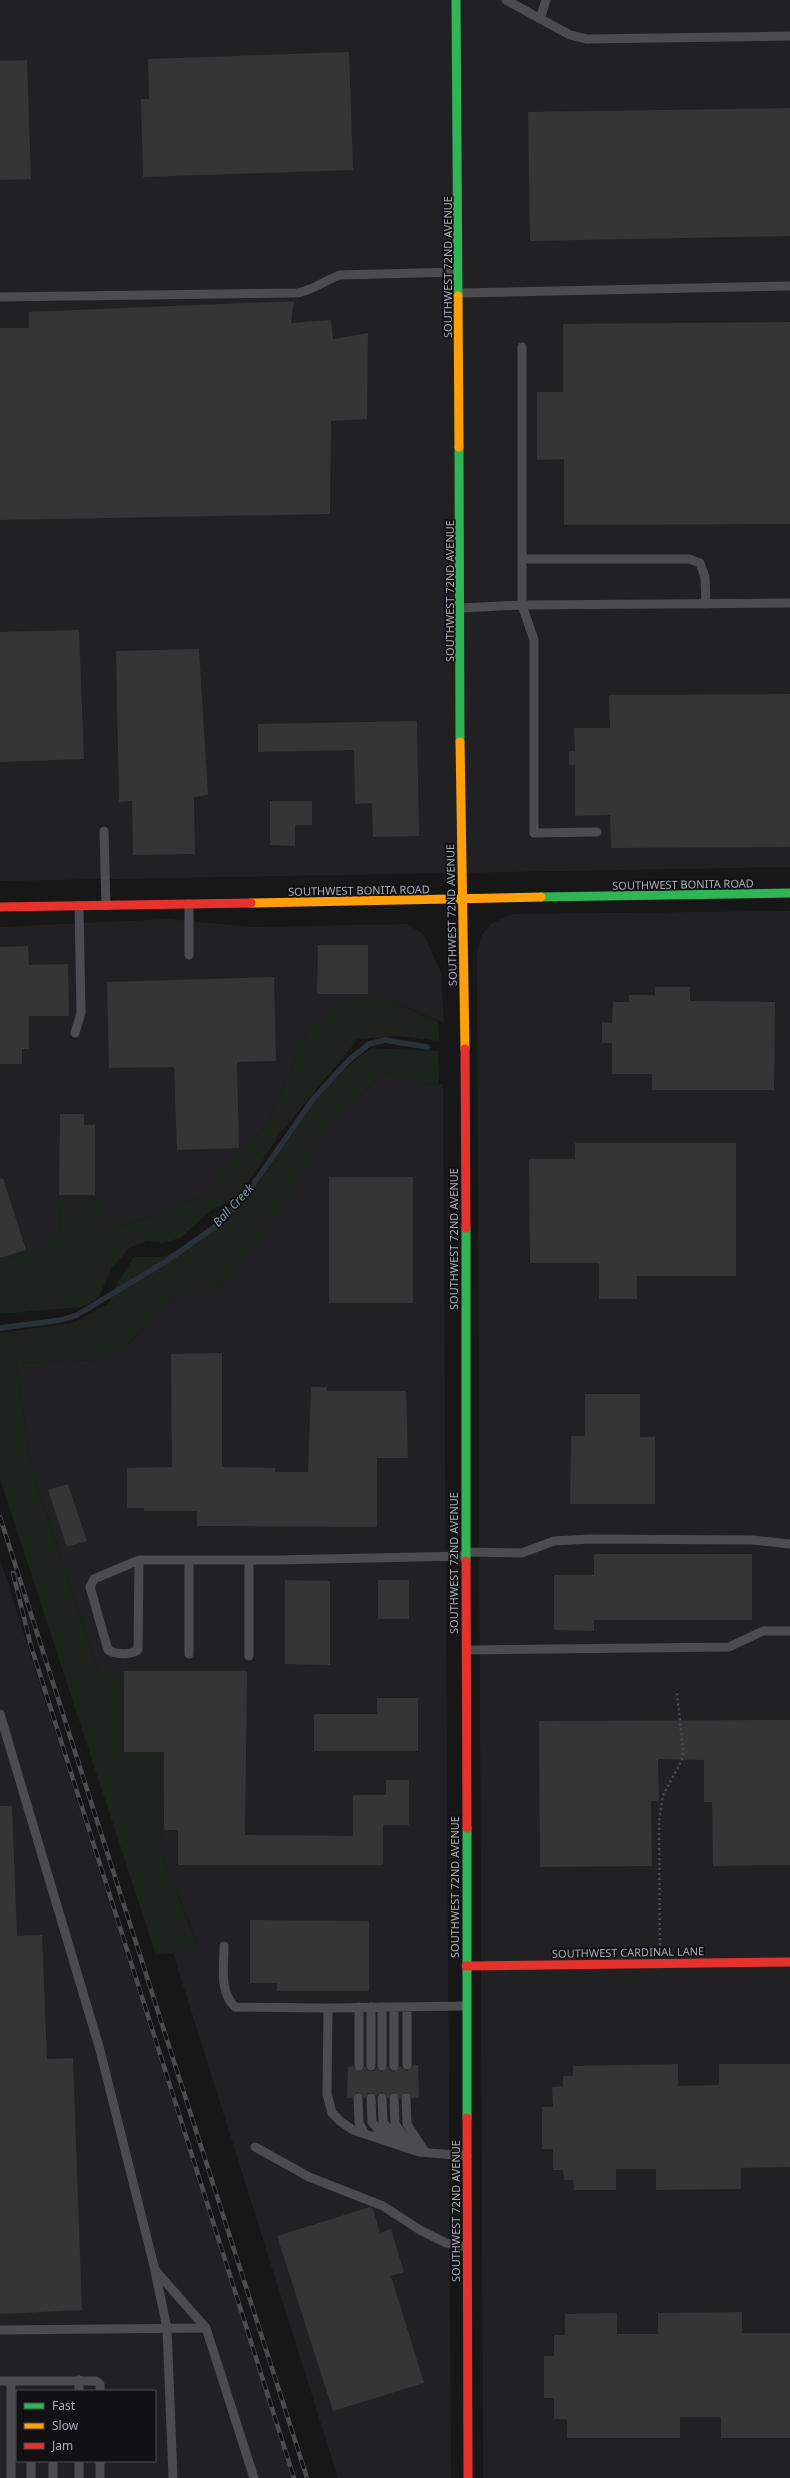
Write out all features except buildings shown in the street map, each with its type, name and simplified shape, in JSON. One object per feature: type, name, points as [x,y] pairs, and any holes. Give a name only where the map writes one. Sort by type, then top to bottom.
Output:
[{"type":"main road","name":"SOUTHWEST 72ND AVENUE","points":[[456,0],[463,900],[468,2478]]},
{"type":"main road","name":"SOUTHWEST BONITA ROAD","points":[[0,907],[463,900],[790,893]]},
{"type":"main road","name":"SOUTHWEST CARDINAL LANE","points":[[466,1966],[790,1962]]},
{"type":"lane","points":[[506,0],[570,35],[587,39],[790,36]]},
{"type":"lane","points":[[540,19],[546,0]]},
{"type":"lane","points":[[0,297],[297,293],[311,291],[325,280],[340,276],[459,272]]},
{"type":"lane","points":[[459,292],[790,286]]},
{"type":"lane","points":[[522,347],[522,606],[534,640],[534,832],[598,832]]},
{"type":"lane","points":[[522,559],[689,559],[700,563],[705,576],[706,604]]},
{"type":"lane","points":[[461,608],[790,603]]},
{"type":"lane","points":[[104,831],[106,906]]},
{"type":"lane","points":[[189,904],[190,955]]},
{"type":"lane","points":[[74,1034],[81,1013],[80,906]]},
{"type":"lane","points":[[139,1560],[138,1650],[133,1653],[115,1654],[108,1650],[90,1587],[94,1579],[139,1560],[249,1560],[522,1553],[554,1541],[590,1539],[752,1540],[790,1544]]},
{"type":"lane","points":[[189,1560],[189,1654]]},
{"type":"lane","points":[[249,1560],[249,1656]]},
{"type":"lane","points":[[465,1650],[729,1647],[763,1631],[790,1631]]},
{"type":"lane","points":[[0,1714],[100,2050],[155,2270],[167,2328],[172,2478]]},
{"type":"lane","points":[[224,1946],[225,1995],[235,2007],[328,2008],[466,2006]]},
{"type":"lane","points":[[359,2007],[359,2066]]},
{"type":"lane","points":[[371,2007],[371,2066]]},
{"type":"lane","points":[[382,2007],[382,2066]]},
{"type":"lane","points":[[394,2007],[394,2066]]},
{"type":"lane","points":[[407,2007],[407,2065]]},
{"type":"lane","points":[[328,2008],[328,2103],[332,2113],[353,2130],[387,2142],[425,2152],[467,2156]]},
{"type":"lane","points":[[358,2098],[359,2123],[366,2134]]},
{"type":"lane","points":[[371,2098],[372,2122],[387,2142]]},
{"type":"lane","points":[[382,2098],[383,2122],[403,2147]]},
{"type":"lane","points":[[394,2098],[395,2124],[414,2150]]},
{"type":"lane","points":[[406,2098],[407,2124],[425,2152]]},
{"type":"lane","points":[[255,2147],[309,2177],[348,2194],[383,2206],[420,2230],[446,2243],[467,2247]]},
{"type":"lane","points":[[155,2270],[206,2328],[254,2478]]},
{"type":"lane","points":[[0,2330],[206,2328]]},
{"type":"lane","points":[[79,2380],[79,2390]]},
{"type":"lane","points":[[0,2381],[96,2381],[100,2384],[100,2390]]},
{"type":"lane","points":[[11,2381],[11,2478]]},
{"type":"lane","points":[[31,2381],[31,2390]]},
{"type":"lane","points":[[53,2381],[53,2390]]},
{"type":"lane","points":[[31,2462],[31,2478]]},
{"type":"lane","points":[[53,2462],[53,2478]]},
{"type":"lane","points":[[79,2462],[79,2478]]},
{"type":"lane","points":[[100,2462],[100,2478]]},
{"type":"path","points":[[660,1963],[659,1821],[664,1795],[682,1760],[683,1749],[677,1692]]},
{"type":"shaded area","points":[[0,0],[790,0],[790,867],[0,881]]},
{"type":"shaded area","points":[[790,911],[790,2478],[483,2478],[477,953],[481,936],[492,923],[513,914]]},
{"type":"shaded area","points":[[168,919],[252,927],[408,924],[424,935],[441,972],[444,1023],[384,998],[309,1028],[266,1126],[203,1196],[115,1229],[60,1203],[61,1236],[0,1263],[0,927]]},
{"type":"shaded area","points":[[384,998],[438,1021],[439,1041],[399,1036],[358,1039],[281,1132],[245,1187],[232,1201],[213,1209],[180,1238],[163,1243],[148,1241],[130,1247],[112,1268],[98,1298],[82,1307],[0,1314],[0,1263],[61,1236],[60,1202],[96,1199],[115,1229],[203,1196],[266,1126],[309,1028],[337,1001]]},
{"type":"shaded area","points":[[371,1048],[438,1051],[439,1084],[427,1085],[387,1072],[340,1113],[314,1150],[259,1244],[232,1267],[234,1276],[195,1296],[179,1296],[164,1304],[155,1319],[125,1346],[97,1360],[16,1363],[31,1467],[99,1673],[123,1673],[122,1753],[160,1754],[162,1855],[197,1944],[173,1953],[156,1955],[0,1479],[0,1333],[73,1323],[108,1304],[118,1282],[134,1257],[158,1257],[167,1255],[207,1234],[226,1219],[257,1185],[296,1127],[323,1091],[346,1068]]},
{"type":"shaded area","points":[[387,1072],[427,1085],[443,1084],[451,2478],[338,2478],[173,1953],[197,1943],[162,1855],[160,1755],[122,1753],[123,1673],[99,1673],[31,1467],[16,1363],[97,1360],[125,1346],[155,1319],[164,1304],[179,1296],[195,1296],[234,1276],[231,1267],[259,1243],[314,1150],[340,1113]]},
{"type":"shaded area","points":[[0,1559],[292,2478],[0,2478]]},
{"type":"waterway","name":"Ball Creek","points":[[0,1328],[61,1320],[77,1315],[165,1262],[216,1226],[248,1192],[314,1098],[349,1060],[369,1044],[385,1040],[427,1047]]},
{"type":"railway","points":[[0,1517],[307,2478]]},
{"type":"railway","points":[[13,1573],[31,1646],[294,2478]]},
{"type":"traffic: fast","points":[[456,0],[458,296]]},
{"type":"traffic: fast","points":[[459,447],[460,742]]},
{"type":"traffic: fast","points":[[541,897],[790,893]]},
{"type":"traffic: fast","points":[[466,1228],[466,1561]]},
{"type":"traffic: fast","points":[[467,1828],[467,2118]]},
{"type":"traffic: slow","points":[[458,296],[459,447]]},
{"type":"traffic: slow","points":[[460,742],[465,1049]]},
{"type":"traffic: slow","points":[[251,903],[541,897]]},
{"type":"traffic: jam","points":[[0,907],[251,903]]},
{"type":"traffic: jam","points":[[465,1049],[466,1228]]},
{"type":"traffic: jam","points":[[466,1561],[467,1828]]},
{"type":"traffic: jam","points":[[466,1966],[790,1962]]},
{"type":"traffic: jam","points":[[467,2118],[468,2478]]}]
